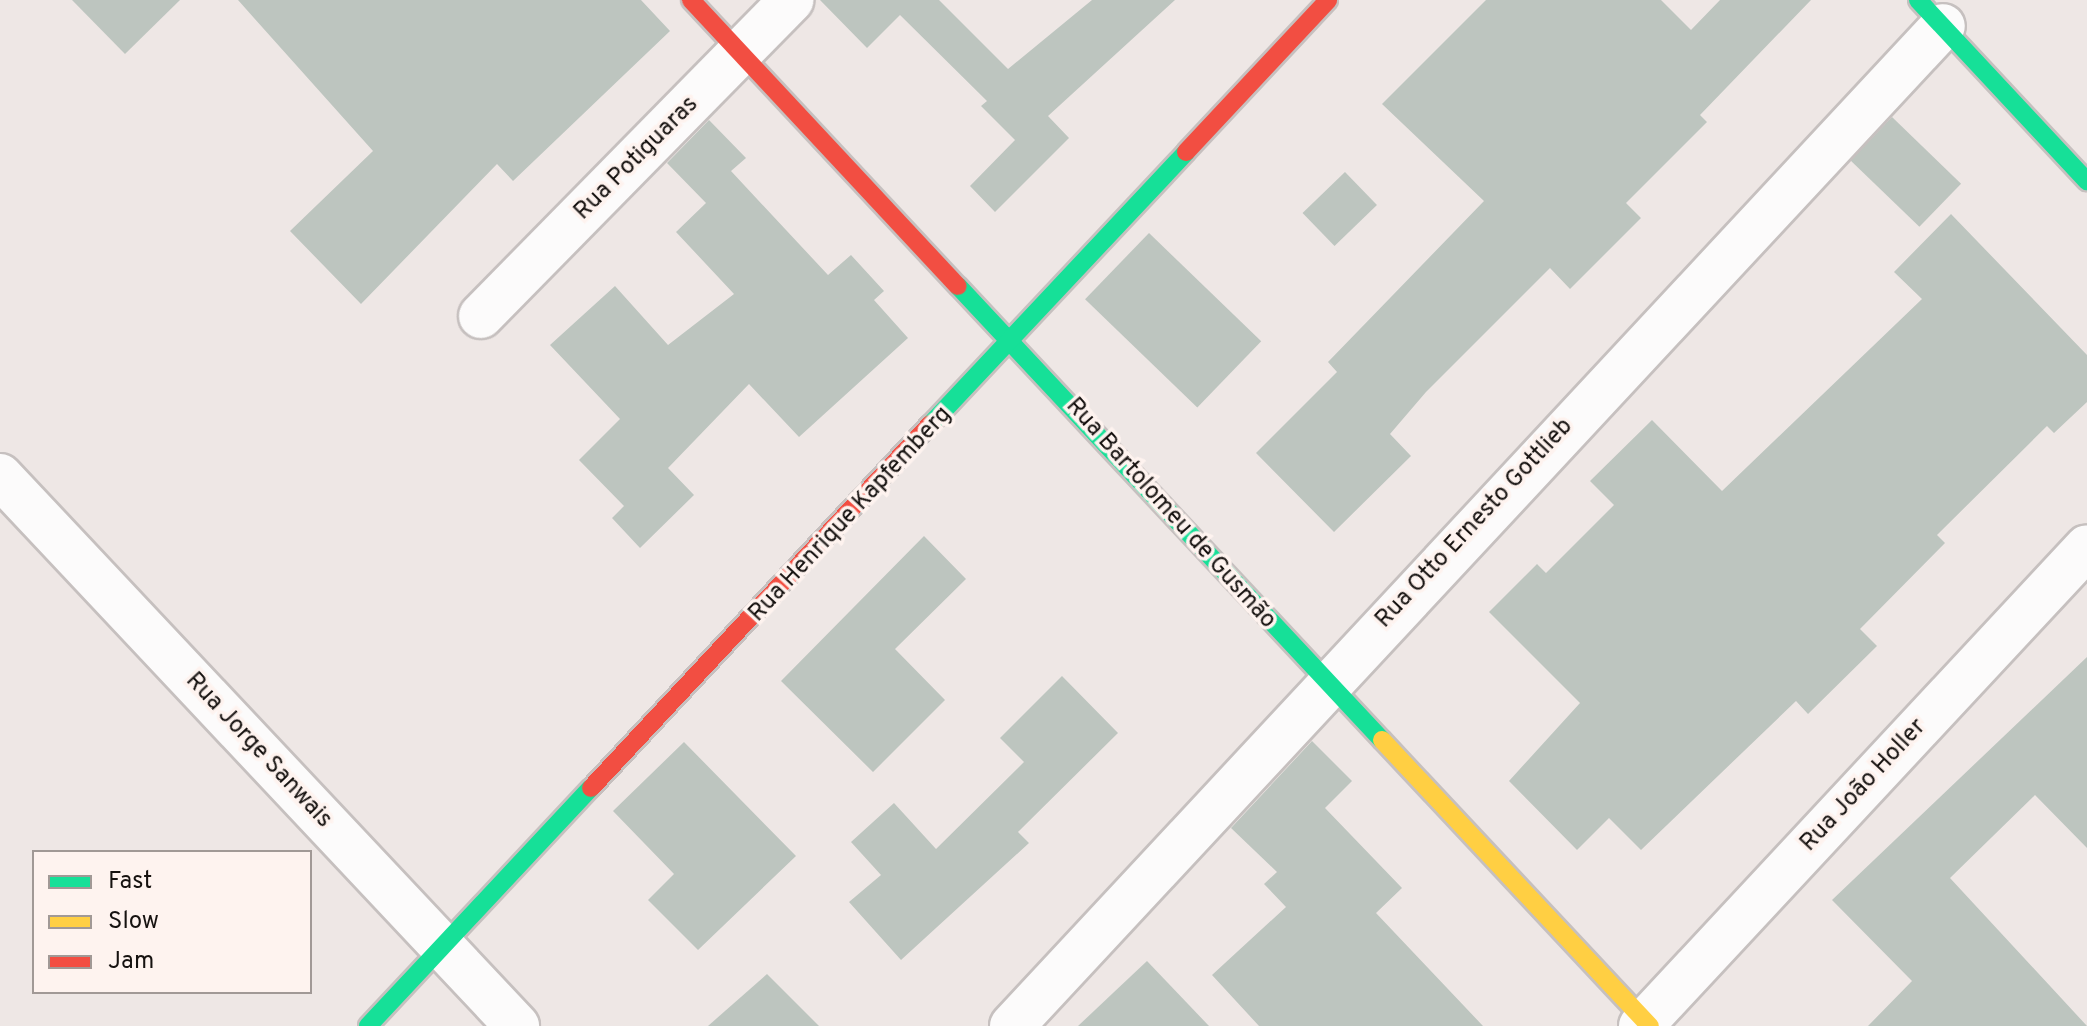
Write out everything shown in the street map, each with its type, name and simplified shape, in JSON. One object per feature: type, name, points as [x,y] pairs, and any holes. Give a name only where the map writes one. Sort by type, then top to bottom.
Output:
[{"type":"street","name":"Rua Bartolomeu de Gusmão","points":[[691,0],[1015,342],[1324,684],[1646,1024]]},
{"type":"street","name":"Rua Potiguaras","points":[[481,316],[792,0]]},
{"type":"street","name":"Rua Henrique Kapfemberg","points":[[368,1026],[1015,342],[1328,0]]},
{"type":"street","points":[[1931,13],[2087,181]]},
{"type":"street","name":"Rua Otto Ernesto Gottlieb","points":[[1012,1026],[1931,13]]},
{"type":"street","name":"Rua Jorge Sanwais","points":[[0,476],[517,1026]]},
{"type":"street","name":"Rua João Holler","points":[[1646,1024],[2087,547]]},
{"type":"building","points":[[72,0],[180,0],[125,54]]},
{"type":"building","points":[[238,0],[641,0],[670,31],[513,181],[497,164],[361,304],[290,231],[373,151]]},
{"type":"building","points":[[820,0],[939,0],[1008,69],[1092,0],[1175,0],[1048,116],[1069,138],[995,212],[970,186],[1015,140],[981,106],[987,101],[900,15],[867,48]]},
{"type":"building","points":[[1486,0],[1661,0],[1691,30],[1720,0],[1811,0],[1700,115],[1707,122],[1626,203],[1641,218],[1570,289],[1550,268],[1426,392],[1390,434],[1411,456],[1334,532],[1256,453],[1337,372],[1328,362],[1484,201],[1382,104]]},
{"type":"building","points":[[1892,117],[1961,184],[1919,227],[1850,160]]},
{"type":"building","points":[[709,120],[746,158],[731,171],[828,275],[851,255],[884,291],[874,300],[908,338],[799,437],[749,384],[668,468],[694,495],[640,548],[612,518],[624,506],[579,460],[620,419],[550,345],[615,286],[668,345],[734,294],[676,232],[706,203],[667,163]]},
{"type":"building","points":[[1345,172],[1377,205],[1335,246],[1303,213]]},
{"type":"building","points":[[1951,214],[2087,355],[2087,402],[2054,433],[2047,426],[1937,535],[1945,543],[1860,629],[1877,646],[1808,714],[1796,701],[1641,850],[1609,818],[1577,850],[1509,781],[1580,703],[1489,612],[1537,564],[1546,573],[1614,505],[1590,481],[1652,420],[1722,491],[1922,299],[1894,272]]},
{"type":"building","points":[[1149,233],[1261,341],[1197,408],[1085,299]]},
{"type":"building","points":[[924,536],[966,579],[895,649],[945,700],[873,772],[781,681]]},
{"type":"building","points":[[2087,657],[2087,848],[2035,795],[1950,878],[2087,1026],[1868,1026],[1912,981],[1832,900]]},
{"type":"building","points":[[1062,676],[1118,733],[1018,832],[1029,843],[901,960],[849,902],[881,875],[851,842],[894,803],[936,849],[1024,762],[1000,738]]},
{"type":"building","points":[[1312,741],[1352,781],[1325,808],[1402,888],[1376,913],[1483,1026],[1259,1026],[1212,975],[1286,907],[1264,884],[1277,872],[1231,828]]},
{"type":"building","points":[[684,742],[796,856],[698,950],[648,900],[674,874],[613,811]]},
{"type":"building","points":[[1147,961],[1209,1026],[1078,1026]]},
{"type":"building","points":[[767,974],[819,1026],[708,1026]]},
{"type":"traffic: fast","points":[[1918,0],[2087,181]]},
{"type":"traffic: fast","points":[[930,425],[1186,152]]},
{"type":"traffic: fast","points":[[958,286],[1382,740]]},
{"type":"traffic: fast","points":[[368,1026],[591,788]]},
{"type":"traffic: slow","points":[[1382,740],[1650,1026]]},
{"type":"traffic: jam","points":[[691,0],[958,286]]},
{"type":"traffic: jam","points":[[1186,152],[1328,0]]},
{"type":"traffic: jam","points":[[591,788],[930,425]]}]
